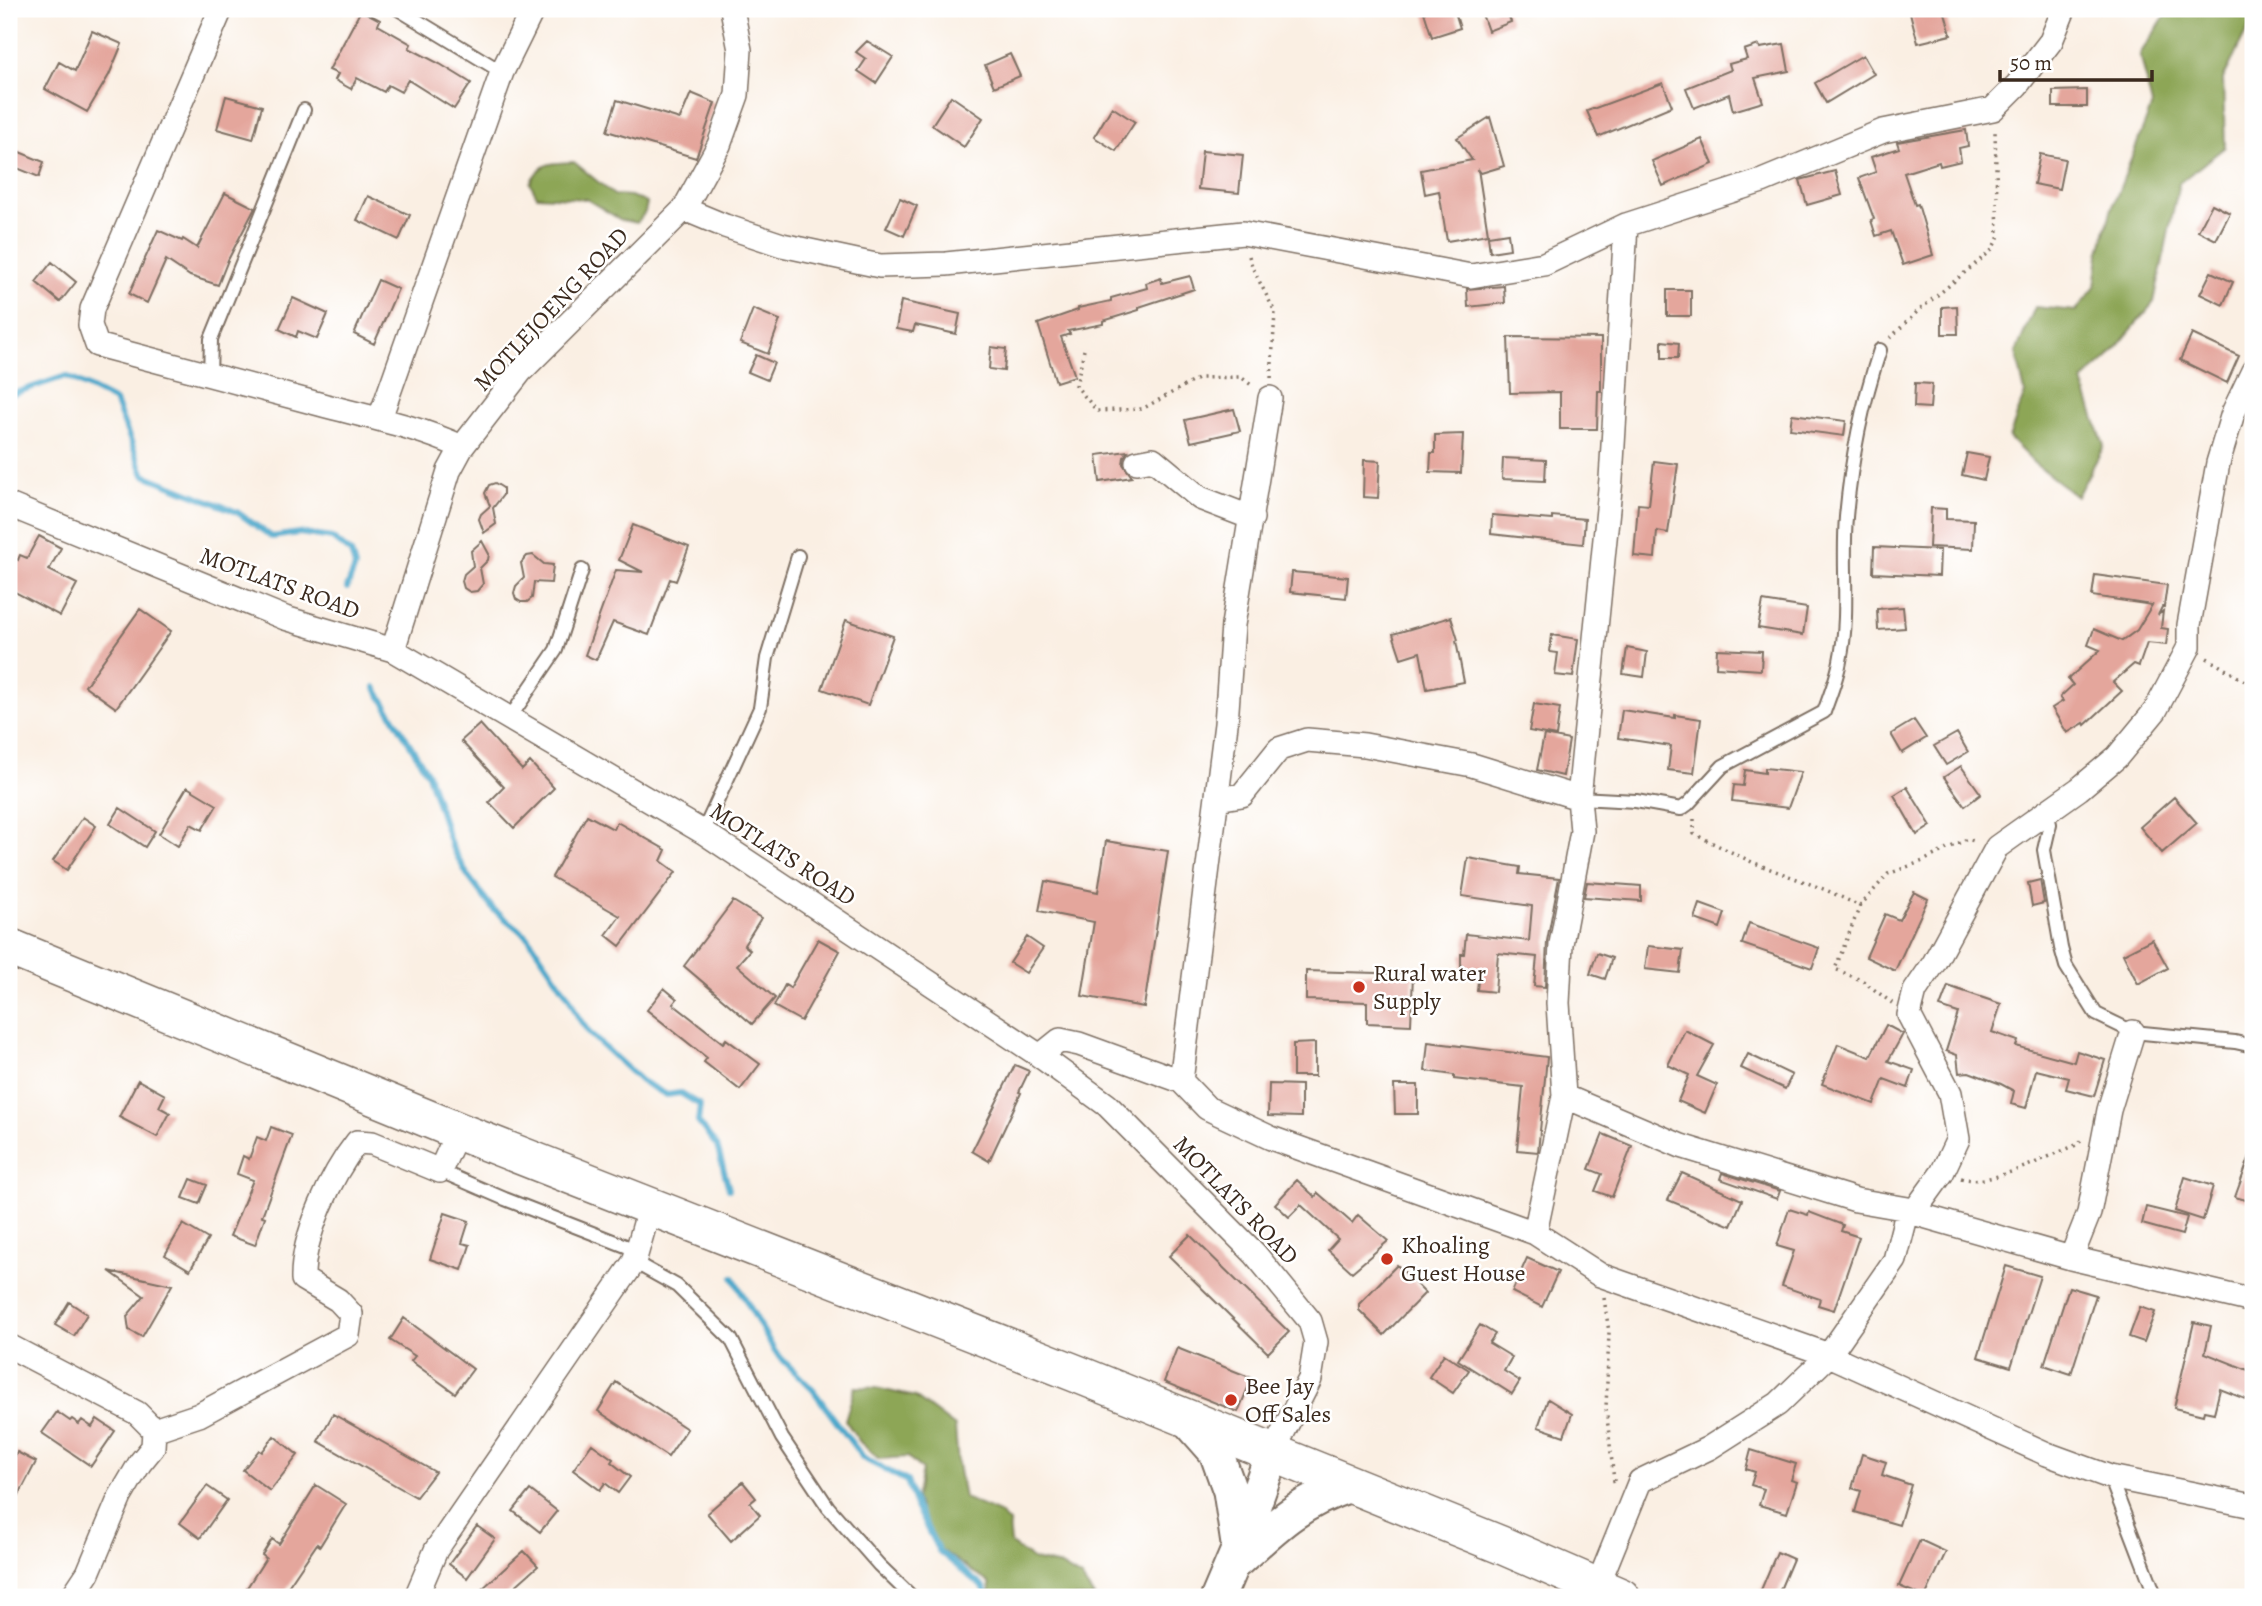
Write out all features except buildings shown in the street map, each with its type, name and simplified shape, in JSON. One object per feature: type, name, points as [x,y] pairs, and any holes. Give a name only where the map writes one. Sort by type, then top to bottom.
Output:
[{"type":"main road","points":[[11,953],[1186,1418],[1609,1592]]},
{"type":"main road","points":[[1186,1418],[1216,1452],[1230,1491],[1235,1558]]},
{"type":"main road","points":[[1218,1597],[1235,1558],[1272,1454]]},
{"type":"main road","points":[[1235,1558],[1293,1511],[1323,1494],[1350,1485]]},
{"type":"street","points":[[221,9],[92,309],[90,325],[97,345],[380,418],[429,432],[462,447]]},
{"type":"street","points":[[380,418],[502,72],[533,9]]},
{"type":"street","name":"MOTLEJOENG ROAD","points":[[393,650],[449,471],[462,447],[521,371],[684,209],[719,145],[737,95],[740,50],[732,9]]},
{"type":"street","points":[[684,209],[782,245],[880,266],[946,264],[1243,233],[1471,276],[1544,264],[1626,226],[1762,181],[1882,131],[1993,109],[2017,85],[2050,41],[2064,9]]},
{"type":"street","points":[[1535,1233],[1564,1097],[1558,1003],[1561,944],[1582,831],[1579,798],[1611,479],[1626,226]]},
{"type":"street","points":[[1609,1592],[1640,1481],[1709,1448],[1778,1404],[1829,1354],[1895,1260],[1910,1211],[1942,1173],[1958,1139],[1950,1093],[1909,1015],[1915,991],[1934,963],[1997,847],[2079,789],[2117,757],[2155,711],[2189,647],[2189,625],[2218,463],[2234,413],[2253,371]]},
{"type":"street","points":[[1181,1081],[1217,799],[1233,625],[1270,398]]},
{"type":"street","points":[[1137,462],[1153,460],[1200,498],[1252,518]]},
{"type":"street","name":"MOTLATS ROAD","points":[[9,505],[285,618],[393,650],[704,832],[1040,1056],[1107,1105],[1255,1254],[1310,1321],[1316,1342],[1310,1379],[1272,1454]]},
{"type":"street","points":[[1217,799],[1242,795],[1279,749],[1307,740],[1365,745],[1472,765],[1579,798]]},
{"type":"street","points":[[2071,1258],[2088,1213],[2106,1123],[2133,1032]]},
{"type":"street","points":[[1040,1056],[1060,1040],[1079,1044],[1181,1081],[1207,1108],[1271,1138],[1535,1233],[1600,1275],[1829,1354],[2047,1454],[2110,1477],[2253,1506]]},
{"type":"street","points":[[1564,1097],[1681,1146],[1856,1200],[1910,1211],[2071,1258],[2253,1301]]},
{"type":"street","points":[[154,1430],[199,1415],[348,1335],[351,1314],[338,1300],[303,1279],[303,1264],[318,1214],[341,1162],[357,1142],[372,1143],[440,1171],[458,1130]]},
{"type":"street","points":[[416,1597],[436,1550],[635,1256],[650,1206]]},
{"type":"street","points":[[9,1346],[137,1413],[154,1430],[153,1447],[120,1497],[88,1573],[72,1597]]},
{"type":"lane","points":[[398,9],[502,72]]},
{"type":"lane","points":[[210,376],[211,340],[304,110]]},
{"type":"lane","points":[[1579,798],[1636,802],[1681,809],[1723,766],[1824,712],[1841,659],[1846,518],[1858,431],[1880,350]]},
{"type":"lane","points":[[704,832],[760,708],[767,658],[798,556]]},
{"type":"lane","points":[[509,719],[556,650],[582,570]]},
{"type":"lane","points":[[2047,812],[2050,824],[2044,850],[2066,966],[2096,1014],[2133,1032],[2253,1046]]},
{"type":"lane","points":[[440,1171],[635,1256],[677,1286],[731,1339],[782,1438],[828,1507],[878,1565],[912,1597]]},
{"type":"lane","points":[[2110,1477],[2156,1597]]},
{"type":"path","points":[[1880,350],[1917,312],[1991,251],[1998,238],[1993,109]]},
{"type":"path","points":[[1243,233],[1253,269],[1275,312],[1270,398]]},
{"type":"path","points":[[1084,350],[1076,386],[1097,411],[1142,409],[1199,378],[1241,377],[1270,398]]},
{"type":"path","points":[[2189,647],[2253,685]]},
{"type":"path","points":[[1688,804],[1694,814],[1694,834],[1752,862],[1860,906]]},
{"type":"path","points":[[1909,1015],[1863,981],[1835,970],[1860,906],[1888,874],[1923,861],[1967,839],[1997,847]]},
{"type":"path","points":[[1942,1173],[1967,1180],[1994,1177],[2074,1146],[2106,1123]]},
{"type":"path","points":[[1600,1275],[1609,1332],[1606,1408],[1615,1480],[1640,1481]]},
{"type":"green space","points":[[2170,9],[2253,9],[2253,18],[2223,79],[2225,147],[2179,183],[2154,302],[2108,358],[2082,381],[2104,446],[2077,496],[2035,464],[2009,438],[2025,393],[2016,352],[2035,307],[2076,311],[2095,287],[2099,255],[2111,211],[2152,105],[2140,54]]},
{"type":"green space","points":[[574,162],[614,195],[631,196],[647,203],[645,212],[637,223],[621,220],[586,199],[537,196],[530,183],[538,171],[553,163]]},
{"type":"green space","points":[[855,1387],[876,1388],[915,1397],[955,1427],[964,1498],[999,1513],[1009,1523],[1011,1544],[1034,1560],[1061,1566],[1081,1578],[1094,1597],[991,1597],[989,1583],[940,1549],[929,1535],[916,1498],[922,1470],[908,1457],[879,1459],[860,1442],[845,1420]]},
{"type":"waterway","points":[[9,395],[66,376],[115,401],[144,475],[237,512],[272,537],[299,533],[332,538],[351,553],[355,567],[347,588]]},
{"type":"waterway","points":[[375,687],[428,774],[451,845],[468,876],[493,909],[528,937],[569,997],[590,1034],[641,1081],[667,1095],[680,1093],[700,1105],[698,1122],[717,1146],[729,1189]]},
{"type":"waterway","points":[[733,1277],[775,1352],[813,1390],[863,1458],[907,1481],[916,1507],[939,1551],[984,1588],[988,1597]]},
{"type":"place","name":"Rural water Supply","points":[[1359,987]]},
{"type":"place","name":"Khoaling Guest House","points":[[1387,1259]]},
{"type":"place","name":"Bee Jay Off Sales","points":[[1231,1400]]}]
